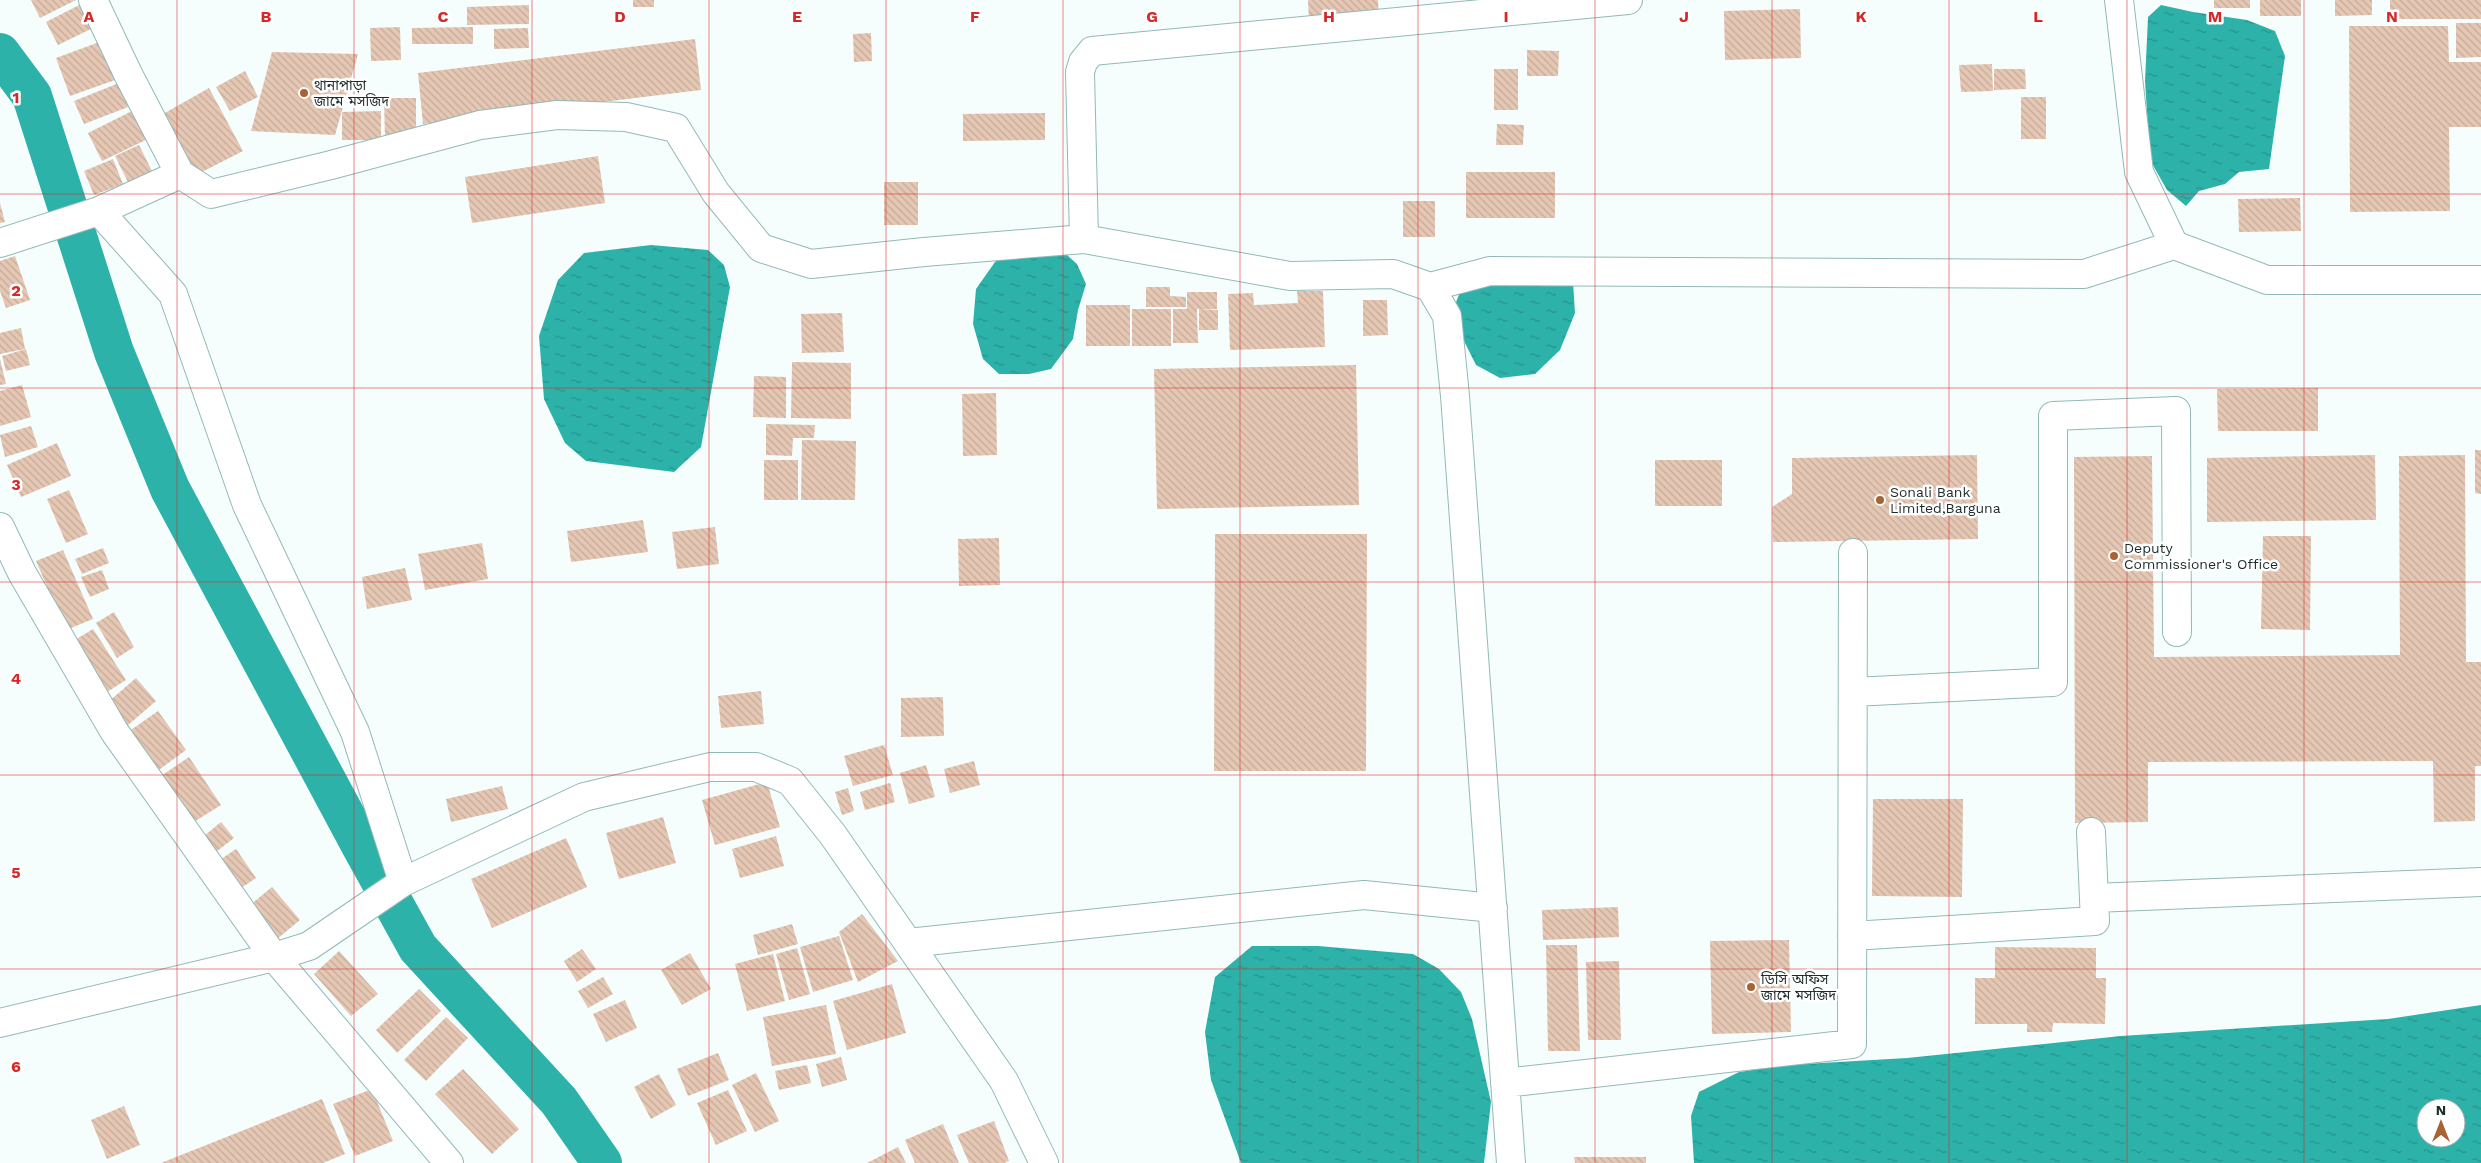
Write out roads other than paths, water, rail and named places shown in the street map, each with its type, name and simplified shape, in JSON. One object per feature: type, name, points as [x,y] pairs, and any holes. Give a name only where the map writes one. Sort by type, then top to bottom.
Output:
[{"type":"street","points":[[93,0],[128,74],[180,174],[211,194],[480,125],[557,115],[626,117],[676,128],[716,193],[761,248],[811,264],[924,252],[1084,239],[1290,276],[1392,274],[1430,287],[1490,271],[2084,274],[2174,245],[2267,280],[2481,280]]},
{"type":"street","points":[[1084,239],[1080,72],[1083,62],[1092,51],[1628,0]]},
{"type":"street","points":[[2119,0],[2139,172],[2174,245]]},
{"type":"street","points":[[0,243],[99,211],[180,174]]},
{"type":"street","points":[[99,211],[173,294],[247,505],[355,732],[403,882]]},
{"type":"street","points":[[1430,287],[1447,316],[1454,387],[1511,1163]]},
{"type":"street","points":[[1853,692],[2054,682],[2053,416],[2176,411],[2178,632]]},
{"type":"street","points":[[0,527],[11,576],[114,731],[274,957],[449,1163]]},
{"type":"street","points":[[1505,1083],[1852,1044],[1853,553]]},
{"type":"street","points":[[0,1023],[274,957],[309,946],[403,882],[584,797],[710,767],[756,767],[790,781],[833,835],[1004,1081],[1044,1163]]},
{"type":"street","points":[[1852,936],[2095,921],[2091,832]]},
{"type":"street","points":[[2094,898],[2481,882]]},
{"type":"street","points":[[908,943],[1364,895],[1493,908]]},
{"type":"water","points":[[2161,5],[2247,20],[2275,31],[2285,56],[2269,169],[2239,172],[2225,184],[2199,191],[2186,206],[2167,190],[2150,160],[2145,81],[2148,17]]},
{"type":"water","points":[[651,245],[708,250],[724,265],[730,287],[701,447],[674,472],[586,461],[565,443],[544,399],[539,336],[558,280],[584,253]]},
{"type":"water","points":[[1055,250],[1067,255],[1077,264],[1086,284],[1078,310],[1073,339],[1051,369],[1029,374],[999,374],[983,359],[973,324],[976,289],[995,262],[1003,255]]},
{"type":"water","points":[[1467,275],[1573,282],[1575,313],[1560,350],[1535,374],[1500,378],[1476,365],[1462,337],[1454,307]]},
{"type":"water","points":[[1252,946],[1318,946],[1413,954],[1439,969],[1461,992],[1472,1019],[1491,1102],[1484,1163],[1241,1163],[1211,1080],[1205,1032],[1215,977]]},
{"type":"water","points":[[2481,1005],[2481,1163],[1694,1163],[1691,1116],[1699,1092],[1739,1072],[1787,1065],[1907,1058],[2121,1036],[2388,1019]]},
{"type":"waterway","points":[[0,53],[32,96],[114,352],[170,489],[362,847],[418,948],[559,1101],[602,1163]]},
{"type":"place","name":"থানাপাড়া জামে মসজিদ","points":[[304,93]]},
{"type":"place","name":"Sonali Bank Limited,Barguna","points":[[1880,500]]},
{"type":"place","name":"Deputy Commissioner's Office","points":[[2114,556]]},
{"type":"place","name":"ডিসি অফিস জামে মসজিদ","points":[[1751,987]]}]
